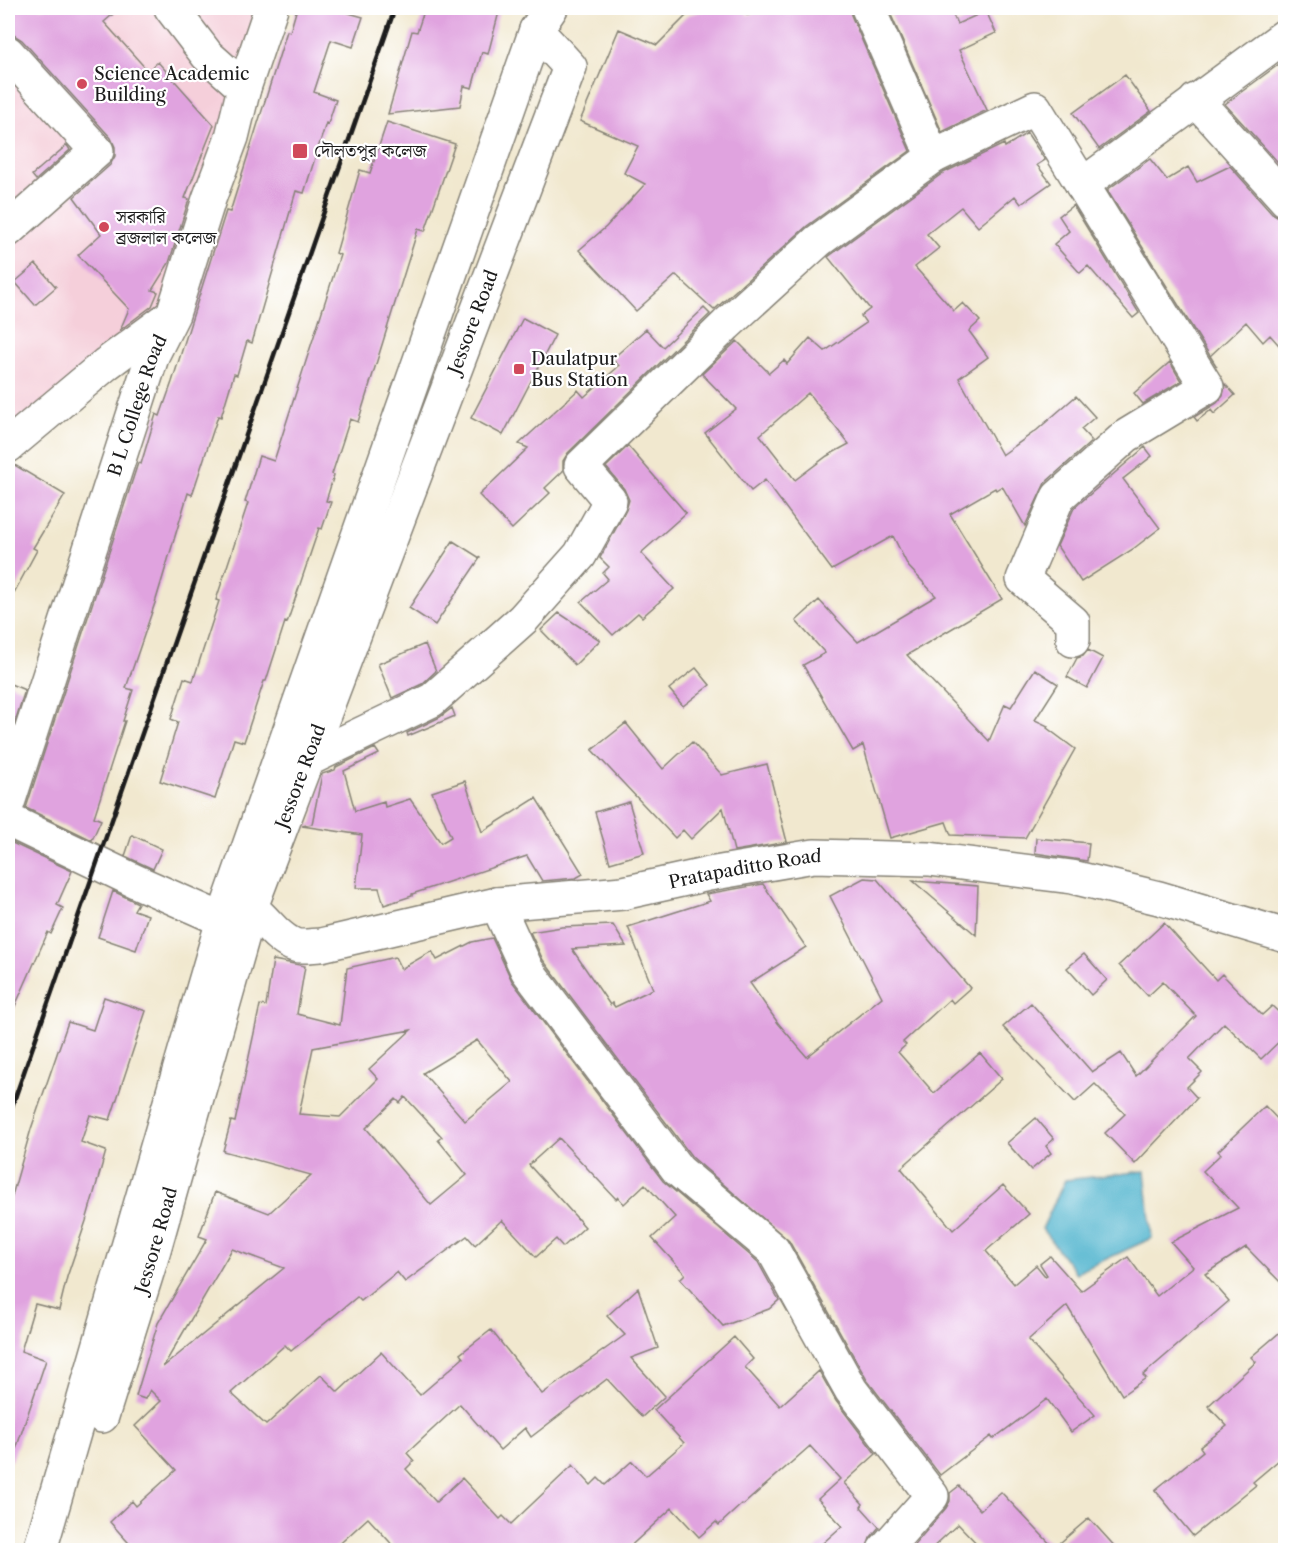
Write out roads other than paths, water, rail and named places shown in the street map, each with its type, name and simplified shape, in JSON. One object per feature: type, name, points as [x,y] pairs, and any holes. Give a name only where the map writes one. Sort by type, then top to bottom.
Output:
[{"type":"main road","points":[[171,8],[207,55],[244,88]]},
{"type":"main road","name":"B L College Road","points":[[8,803],[153,354],[173,315],[209,199],[232,138],[244,88],[271,8]]},
{"type":"main road","points":[[868,8],[933,158]]},
{"type":"main road","name":"Jessore Road","points":[[63,1551],[85,1469],[151,1260],[237,913],[307,760],[570,66],[544,19]]},
{"type":"main road","name":"Jessore Road","points":[[40,1551],[237,913],[544,19]]},
{"type":"main road","points":[[1082,184],[1286,35]]},
{"type":"main road","points":[[8,53],[97,151],[8,230]]},
{"type":"main road","points":[[1196,100],[1286,200]]},
{"type":"main road","points":[[307,760],[432,700],[522,619],[580,555],[610,501],[581,466],[726,325],[818,241],[933,158],[1035,108],[1207,387],[1126,436],[1058,497],[1023,579],[1073,622],[1073,640]]},
{"type":"main road","points":[[8,444],[106,364],[173,315]]},
{"type":"main road","points":[[8,820],[135,881],[237,913]]},
{"type":"main road","name":"Pratapaditto Road","points":[[237,913],[294,945],[321,945],[497,904],[623,893],[710,874],[813,856],[929,859],[1072,877],[1158,898],[1286,936]]},
{"type":"main road","points":[[497,904],[527,970],[678,1170],[773,1250],[851,1390],[932,1496],[884,1551]]},
{"type":"water","points":[[1145,1171],[1152,1238],[1076,1273],[1042,1229],[1065,1180]]},
{"type":"railway","points":[[8,1118],[395,8]]},
{"type":"place","name":"Science Academic Building","points":[[82,84]]},
{"type":"place","name":"দৌলতপুর কলেজ","points":[[300,151]]},
{"type":"place","name":"সরকারি ব্রজলাল কলেজ","points":[[104,227]]},
{"type":"place","name":"Daulatpur Bus Station","points":[[519,369]]}]
